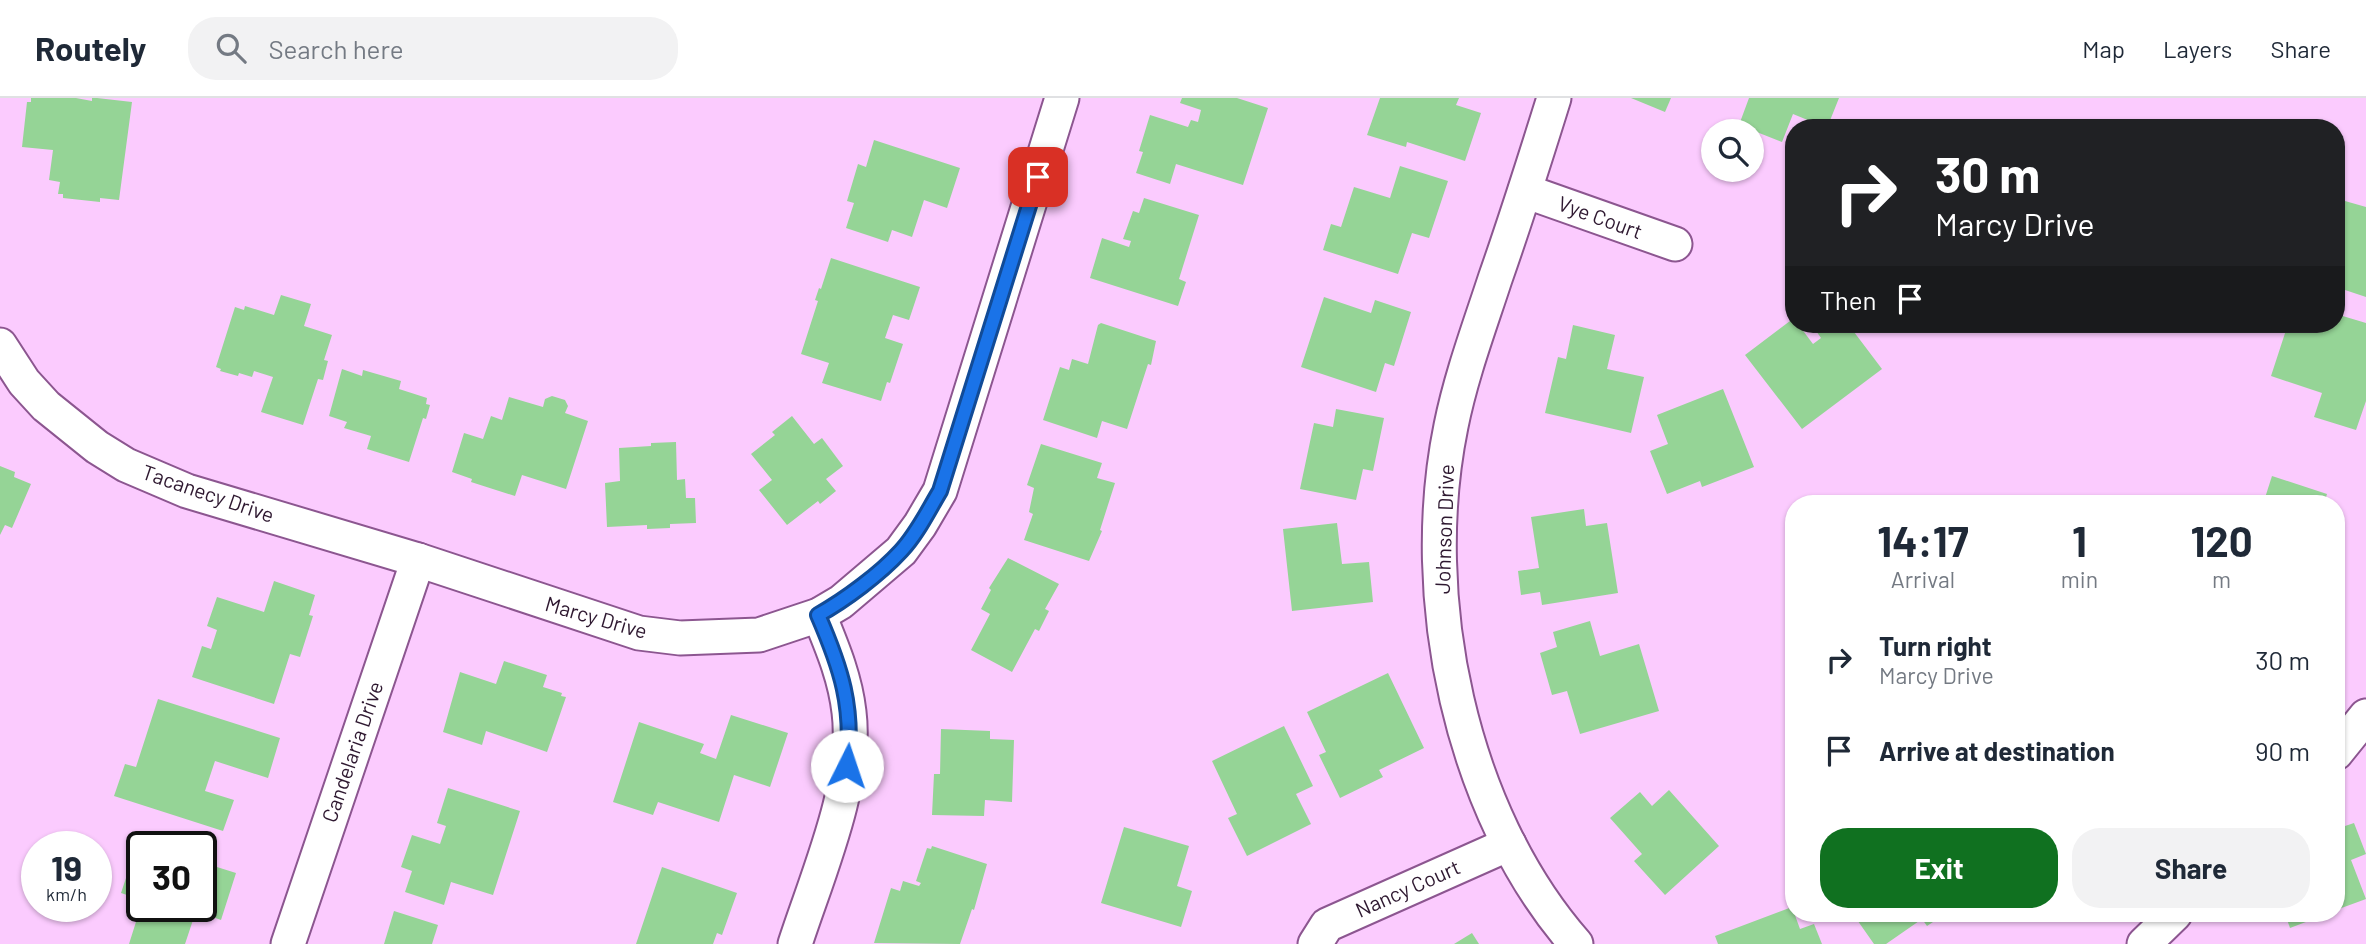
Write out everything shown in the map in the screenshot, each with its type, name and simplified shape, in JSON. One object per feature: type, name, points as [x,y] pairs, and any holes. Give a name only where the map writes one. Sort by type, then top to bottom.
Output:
[{"type":"street","name":"Marcy Drive","points":[[418,560],[639,634],[680,638],[759,635],[818,615],[841,602],[901,551],[940,491],[1062,98]]},
{"type":"street","name":"Johnson Drive","points":[[1554,98],[1466,367],[1451,427],[1442,497],[1439,572],[1446,645],[1461,716],[1481,782],[1509,844],[1536,892],[1576,944]]},
{"type":"street","name":"Vye Court","points":[[1525,191],[1675,244]]},
{"type":"street","name":"Tacanecy Drive","points":[[0,345],[24,382],[46,405],[97,447],[126,465],[187,491],[418,560]]},
{"type":"street","name":"Candelaria Drive","points":[[288,944],[418,560]]},
{"type":"street","points":[[794,944],[845,788],[850,743],[844,683],[818,615]]},
{"type":"street","points":[[2345,742],[2366,716]]},
{"type":"street","name":"Nancy Court","points":[[1315,944],[1327,925],[1509,844]]},
{"type":"street","points":[[2144,944],[2167,922]]},
{"type":"building","points":[[31,98],[76,98],[92,101],[92,98],[97,98],[132,102],[119,200],[100,198],[100,202],[63,198],[63,194],[58,194],[60,182],[49,180],[53,150],[22,147],[27,102],[31,102]]},
{"type":"building","points":[[1182,98],[1237,98],[1268,108],[1243,185],[1176,164],[1170,184],[1136,173],[1143,152],[1139,151],[1150,115],[1188,127],[1191,120],[1198,122],[1201,110],[1180,103]]},
{"type":"building","points":[[1380,98],[1459,98],[1456,105],[1481,113],[1465,161],[1407,142],[1406,147],[1367,135]]},
{"type":"building","points":[[1631,98],[1671,98],[1665,112]]},
{"type":"building","points":[[1749,98],[1839,98],[1831,119],[1805,119],[1793,114],[1791,119],[1785,119],[1782,142],[1764,135],[1764,119],[1741,119]]},
{"type":"building","points":[[874,140],[960,168],[947,208],[924,200],[912,237],[892,230],[888,242],[846,228],[854,203],[847,201],[858,164],[866,167]]},
{"type":"building","points":[[1400,166],[1448,181],[1429,238],[1412,233],[1398,274],[1323,250],[1331,224],[1341,227],[1354,187],[1390,198]]},
{"type":"building","points":[[1144,198],[1199,215],[1179,279],[1186,282],[1178,306],[1090,278],[1102,238],[1129,247],[1131,241],[1123,239],[1133,211],[1139,213]]},
{"type":"building","points":[[2345,201],[2366,207],[2366,297],[2345,290]]},
{"type":"building","points":[[831,258],[920,287],[909,320],[893,315],[885,338],[903,344],[881,401],[822,383],[829,363],[801,354],[818,301],[815,300]]},
{"type":"building","points":[[281,295],[311,304],[304,326],[332,335],[324,360],[328,361],[323,380],[318,379],[303,425],[261,412],[273,377],[254,371],[252,377],[239,373],[238,376],[220,371],[221,369],[216,367],[235,307],[244,310],[245,306],[274,315]]},
{"type":"building","points":[[1324,297],[1371,313],[1375,300],[1411,312],[1394,366],[1385,363],[1376,392],[1301,367]]},
{"type":"building","points":[[2345,317],[2366,323],[2366,401],[2356,430],[2314,417],[2322,393],[2271,376],[2285,333],[2345,333]]},
{"type":"building","points":[[1101,323],[1156,341],[1151,365],[1148,364],[1127,429],[1102,421],[1097,438],[1043,420],[1060,367],[1069,370],[1072,359],[1088,364],[1098,325]]},
{"type":"building","points":[[1573,325],[1615,335],[1607,369],[1644,377],[1631,433],[1545,413],[1558,357],[1566,359]]},
{"type":"building","points":[[1785,325],[1785,333],[1805,333],[1813,344],[1821,338],[1818,333],[1855,333],[1882,369],[1802,429],[1745,355]]},
{"type":"building","points":[[342,369],[362,376],[363,370],[401,381],[399,389],[427,398],[426,404],[430,405],[409,462],[367,449],[371,436],[344,428],[347,422],[329,416]]},
{"type":"building","points":[[1723,389],[1754,467],[1702,487],[1700,481],[1667,494],[1650,451],[1668,444],[1657,415]]},
{"type":"building","points":[[552,396],[565,400],[568,406],[565,413],[588,421],[566,489],[522,475],[515,496],[471,482],[472,479],[452,472],[464,433],[483,439],[491,416],[502,420],[509,397],[543,407],[545,399]]},
{"type":"building","points":[[1336,409],[1384,418],[1373,471],[1363,469],[1356,500],[1300,489],[1314,423],[1333,427]]},
{"type":"building","points":[[792,416],[814,444],[822,438],[843,466],[826,479],[836,491],[787,525],[759,490],[772,480],[751,454],[775,435],[772,432]]},
{"type":"building","points":[[676,442],[677,480],[685,479],[686,498],[695,498],[696,523],[670,524],[670,528],[647,529],[647,525],[607,527],[605,483],[620,481],[619,448]]},
{"type":"building","points":[[1041,444],[1102,463],[1097,478],[1115,483],[1100,530],[1102,531],[1089,561],[1024,540],[1033,514],[1029,512],[1034,488],[1027,485]]},
{"type":"building","points":[[0,466],[15,472],[14,477],[31,484],[12,528],[5,525],[0,535]]},
{"type":"building","points":[[2272,476],[2327,494],[2327,495],[2266,495]]},
{"type":"building","points":[[1584,509],[1586,526],[1607,523],[1618,593],[1542,605],[1540,592],[1521,595],[1518,571],[1539,568],[1531,517]]},
{"type":"building","points":[[1337,523],[1342,564],[1369,562],[1373,602],[1292,611],[1283,529]]},
{"type":"building","points":[[1008,558],[1059,584],[1045,609],[1049,611],[1039,631],[1035,629],[1012,672],[971,650],[990,614],[981,609],[991,590],[989,588]]},
{"type":"building","points":[[274,581],[315,595],[309,615],[313,616],[300,657],[290,654],[274,704],[192,677],[202,646],[211,649],[217,630],[207,626],[217,597],[264,612]]},
{"type":"building","points":[[1590,621],[1600,656],[1639,644],[1659,711],[1580,734],[1567,691],[1552,695],[1540,653],[1557,647],[1553,632]]},
{"type":"building","points":[[504,661],[547,675],[543,687],[566,697],[547,752],[486,731],[482,745],[443,732],[460,672],[496,684]]},
{"type":"building","points":[[1388,673],[1424,748],[1379,770],[1383,777],[1340,798],[1319,755],[1326,752],[1307,712]]},
{"type":"building","points":[[158,699],[280,738],[268,778],[215,761],[205,791],[234,800],[223,831],[114,796],[125,764],[136,767]]},
{"type":"building","points":[[731,715],[788,733],[770,787],[734,775],[719,822],[658,802],[653,815],[613,802],[639,722],[704,744],[700,753],[716,759]]},
{"type":"building","points":[[1284,726],[1313,786],[1296,794],[1311,824],[1247,856],[1228,818],[1237,814],[1212,761]]},
{"type":"building","points":[[941,729],[990,731],[990,739],[1014,740],[1012,802],[985,800],[984,816],[932,815],[934,774],[940,774]]},
{"type":"building","points":[[448,788],[520,811],[493,895],[451,882],[444,905],[405,892],[412,871],[401,867],[412,835],[440,844],[446,826],[437,823]]},
{"type":"building","points":[[1669,790],[1719,846],[1665,895],[1634,861],[1642,854],[1610,818],[1640,792],[1652,806]]},
{"type":"building","points":[[2354,823],[2366,854],[2351,860],[2366,899],[2345,907],[2345,826]]},
{"type":"building","points":[[1124,827],[1189,846],[1177,886],[1192,891],[1181,927],[1101,903]]},
{"type":"building","points":[[932,846],[987,864],[974,910],[972,909],[960,944],[874,943],[891,888],[900,891],[903,881],[919,886],[921,883],[916,881],[927,848],[931,849]]},
{"type":"building","points":[[217,867],[236,873],[221,920],[217,919]]},
{"type":"building","points":[[662,867],[737,893],[722,935],[717,933],[713,944],[636,944]]},
{"type":"building","points":[[126,878],[126,895],[121,893]]},
{"type":"building","points":[[1785,910],[1785,922],[1797,922],[1800,929],[1814,924],[1822,944],[1718,944],[1715,936]]},
{"type":"building","points":[[394,911],[438,925],[432,944],[384,944]]},
{"type":"building","points":[[136,922],[192,922],[185,944],[129,944]]},
{"type":"building","points":[[1859,922],[1918,922],[1886,944],[1874,944]]},
{"type":"building","points":[[2288,922],[2306,922],[2290,928]]},
{"type":"building","points":[[1472,933],[1479,944],[1454,944]]},
{"type":"route","points":[[847,766],[850,743],[849,713],[844,683],[836,656],[818,615],[841,602],[901,551],[940,491],[1038,177]]}]
